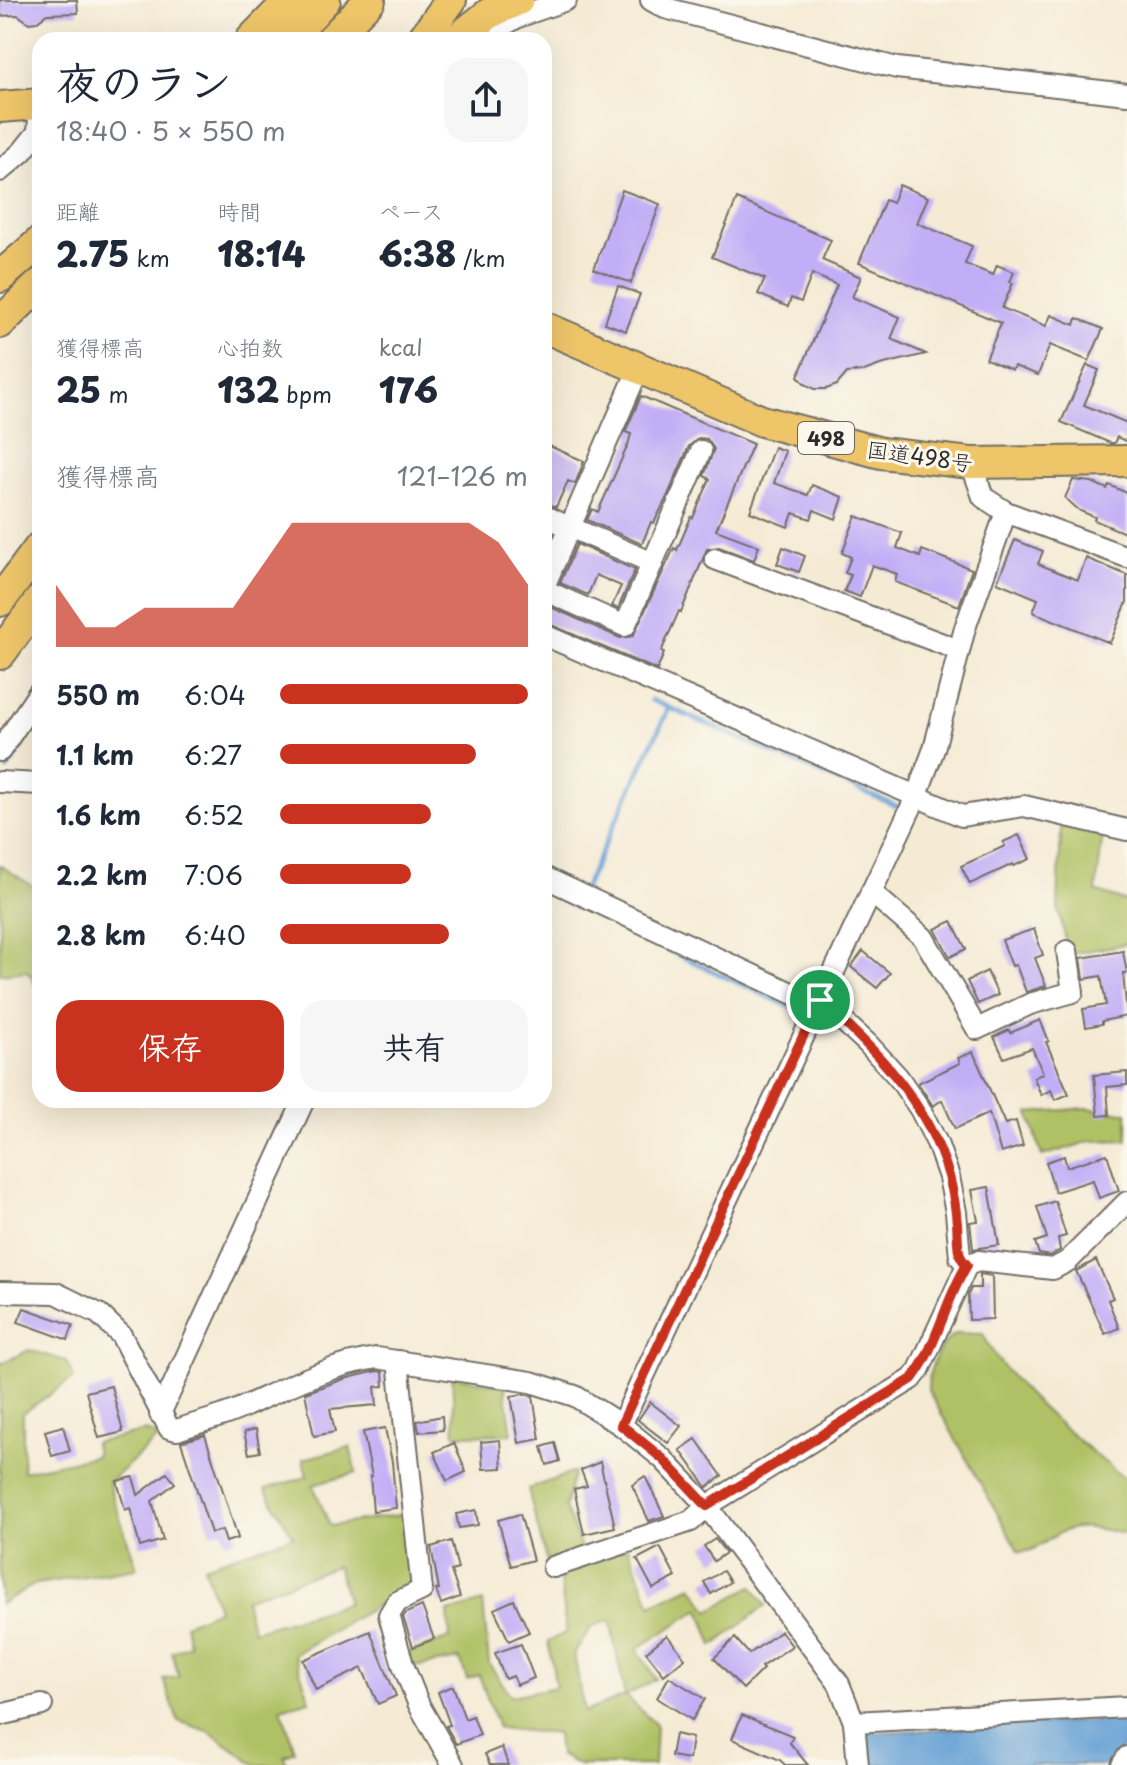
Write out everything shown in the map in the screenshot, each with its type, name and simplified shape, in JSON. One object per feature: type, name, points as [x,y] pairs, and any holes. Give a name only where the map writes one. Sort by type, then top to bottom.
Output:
[{"type":"highway","points":[[259,32],[290,0]]},
{"type":"highway","points":[[295,32],[325,0]]},
{"type":"highway","points":[[339,32],[370,0]]},
{"type":"highway","points":[[428,32],[451,0]]},
{"type":"highway","points":[[466,32],[490,13],[518,0]]},
{"type":"highway","points":[[0,107],[32,105]]},
{"type":"highway","points":[[0,277],[32,249]]},
{"type":"highway","points":[[0,311],[32,283]]},
{"type":"highway","points":[[0,323],[32,292]]},
{"type":"highway","name":"国道498号","points":[[552,330],[762,421],[881,453],[971,463],[1127,461]]},
{"type":"highway","points":[[0,601],[32,558]]},
{"type":"highway","points":[[0,654],[32,611]]},
{"type":"street","points":[[493,32],[518,17],[566,0]]},
{"type":"street","points":[[651,0],[665,8],[897,68],[1127,94]]},
{"type":"street","points":[[0,171],[32,140]]},
{"type":"street","points":[[552,570],[639,368]]},
{"type":"street","points":[[552,593],[625,626],[701,451]]},
{"type":"street","points":[[971,463],[983,497],[1006,512],[1127,557]]},
{"type":"street","points":[[621,1425],[916,797],[934,749],[959,650],[1006,512]]},
{"type":"street","points":[[552,519],[653,563]]},
{"type":"street","points":[[715,559],[959,650]]},
{"type":"street","points":[[552,638],[962,816],[1024,806],[1127,830]]},
{"type":"street","points":[[0,751],[32,703]]},
{"type":"street","points":[[0,782],[32,784]]},
{"type":"street","points":[[552,881],[804,999],[814,1012],[868,1044],[898,1077],[920,1109],[937,1143],[949,1177],[960,1257],[967,1265]]},
{"type":"street","points":[[871,892],[923,937],[977,1029],[1030,1004],[1073,992],[1067,951]]},
{"type":"street","points":[[160,1414],[300,1108]]},
{"type":"street","points":[[553,1567],[691,1521],[707,1506],[912,1379],[967,1265],[978,1261],[1053,1269],[1068,1261],[1127,1202]]},
{"type":"street","points":[[0,1292],[56,1293],[99,1314],[121,1335],[160,1414],[169,1428],[177,1430],[234,1411],[291,1384],[355,1361],[377,1358],[531,1382],[575,1396],[621,1425],[663,1459],[707,1506],[839,1684],[854,1722],[858,1765]]},
{"type":"street","points":[[398,1361],[422,1590],[397,1602],[389,1615],[403,1665],[419,1705],[453,1765]]},
{"type":"street","points":[[0,1715],[42,1705]]},
{"type":"street","points":[[854,1722],[1127,1707]]},
{"type":"street","points":[[1122,1765],[1127,1757]]},
{"type":"green space","points":[[1061,826],[1103,832],[1096,891],[1127,902],[1127,944],[1069,954],[1058,908]]},
{"type":"green space","points":[[0,865],[32,886],[32,978],[28,971],[0,974]]},
{"type":"green space","points":[[1086,1108],[1127,1113],[1127,1140],[1091,1141],[1042,1156],[1029,1113]]},
{"type":"green space","points":[[958,1333],[983,1334],[994,1354],[1027,1394],[1127,1481],[1127,1534],[1095,1528],[1071,1529],[1038,1547],[1019,1552],[928,1390],[930,1374],[940,1349]]},
{"type":"green space","points":[[29,1350],[66,1361],[74,1378],[23,1413],[23,1471],[96,1456],[94,1443],[146,1431],[159,1437],[108,1483],[137,1568],[36,1584],[0,1604],[0,1364]]},
{"type":"green space","points":[[452,1376],[505,1386],[512,1434],[455,1435]]},
{"type":"green space","points":[[350,1447],[356,1473],[313,1485],[330,1526],[405,1514],[413,1584],[294,1654],[310,1700],[281,1708],[295,1751],[284,1756],[287,1765],[256,1765],[208,1731],[178,1721],[163,1679],[179,1677],[172,1652],[189,1645],[185,1624],[218,1610],[204,1566],[293,1536],[265,1489],[307,1477],[303,1459]],"holes":[[[337,1566],[348,1603],[253,1631],[245,1599]]]},
{"type":"green space","points":[[574,1472],[565,1507],[586,1560],[628,1547],[651,1605],[692,1586],[709,1611],[752,1586],[766,1605],[713,1646],[700,1609],[637,1649],[656,1679],[626,1696],[656,1725],[654,1765],[579,1765],[559,1755],[557,1734],[498,1728],[479,1675],[467,1679],[460,1659],[414,1667],[408,1653],[450,1638],[448,1612],[483,1602],[489,1664],[511,1696],[556,1687],[548,1642],[566,1632],[558,1559],[546,1560],[528,1489]],"holes":[[[610,1620],[625,1696],[584,1712],[574,1653],[593,1626]]]},
{"type":"water","points":[[1127,1719],[1127,1740],[1111,1765],[870,1765],[867,1733]]},
{"type":"building","points":[[0,0],[77,0],[78,13],[47,14],[29,23],[18,15],[0,16]]},
{"type":"building","points":[[899,185],[928,197],[917,223],[972,246],[965,264],[993,275],[997,265],[1014,272],[1010,282],[1013,283],[1002,308],[1046,326],[1051,315],[1075,325],[1077,318],[1103,329],[1089,361],[1050,345],[1038,375],[1014,366],[1012,370],[986,359],[1001,323],[859,263],[885,200],[892,203]]},
{"type":"building","points":[[622,190],[660,204],[631,283],[594,269]]},
{"type":"building","points":[[737,199],[831,240],[822,260],[861,277],[852,297],[900,317],[891,339],[926,354],[847,373],[837,385],[826,389],[815,389],[805,384],[798,376],[837,285],[812,274],[801,302],[791,298],[788,307],[758,294],[765,279],[712,257]]},
{"type":"building","points":[[618,286],[640,294],[626,331],[605,323]]},
{"type":"building","points":[[1087,365],[1099,370],[1084,405],[1127,423],[1127,442],[1117,437],[1114,443],[1110,443],[1061,422]]},
{"type":"building","points":[[641,396],[753,444],[716,530],[759,546],[754,560],[719,547],[707,549],[661,652],[664,653],[657,670],[552,625],[552,608],[620,638],[633,636],[710,479],[704,476],[714,449],[707,439],[699,438],[689,446],[642,544],[587,520],[592,509],[598,512],[628,445],[631,434],[625,432]]},
{"type":"building","points":[[552,447],[584,461],[575,484],[568,481],[556,507],[552,506]]},
{"type":"building","points":[[774,447],[785,451],[774,483],[808,495],[812,485],[843,497],[836,519],[814,510],[811,519],[793,513],[788,527],[750,512]]},
{"type":"building","points":[[1073,480],[1092,482],[1107,489],[1109,485],[1127,493],[1127,534],[1094,520],[1095,517],[1080,511],[1065,498]]},
{"type":"building","points":[[856,516],[902,533],[897,548],[920,557],[922,550],[972,569],[959,606],[895,582],[897,574],[872,565],[860,597],[844,591],[851,575],[845,573],[851,557],[842,553]]},
{"type":"building","points":[[1015,540],[1043,551],[1038,564],[1078,580],[1086,558],[1127,575],[1127,602],[1110,643],[1033,612],[1038,599],[997,582]]},
{"type":"building","points":[[577,544],[635,570],[618,609],[612,606],[621,586],[596,575],[588,595],[560,583]]},
{"type":"building","points":[[783,547],[805,556],[799,572],[777,564]]},
{"type":"building","points":[[1019,835],[1030,859],[970,884],[961,866],[1005,846],[1003,842]]},
{"type":"building","points":[[952,921],[966,949],[950,957],[935,929]]},
{"type":"building","points":[[1034,929],[1043,955],[1035,958],[1046,986],[1026,992],[1002,940]]},
{"type":"building","points":[[863,951],[890,973],[877,988],[851,967]]},
{"type":"building","points":[[1123,951],[1127,973],[1123,973],[1127,1016],[1086,1027],[1083,1009],[1106,1005],[1101,976],[1084,979],[1081,958]]},
{"type":"building","points":[[987,971],[998,995],[978,1004],[967,981]]},
{"type":"building","points":[[1040,1020],[1049,1041],[1046,1042],[1069,1094],[1055,1100],[1051,1090],[1041,1095],[1034,1078],[1043,1073],[1032,1048],[1004,1058],[994,1037]]},
{"type":"building","points":[[973,1052],[1005,1124],[1016,1121],[1023,1146],[1001,1153],[989,1113],[955,1129],[942,1100],[933,1106],[918,1083],[960,1063],[958,1058]]},
{"type":"building","points":[[1127,1072],[1127,1085],[1107,1087],[1109,1115],[1098,1116],[1094,1075]]},
{"type":"building","points":[[1107,1154],[1119,1191],[1099,1198],[1093,1180],[1055,1192],[1046,1162],[1064,1156],[1067,1167]]},
{"type":"building","points":[[989,1187],[999,1245],[973,1249],[970,1222],[978,1221],[972,1190]]},
{"type":"building","points":[[1055,1201],[1066,1236],[1058,1238],[1060,1250],[1050,1256],[1039,1254],[1035,1242],[1047,1238],[1037,1207]]},
{"type":"building","points":[[1096,1260],[1113,1298],[1108,1300],[1119,1328],[1105,1334],[1076,1271]]},
{"type":"building","points":[[980,1274],[992,1276],[993,1319],[969,1320],[968,1295],[971,1288],[980,1288]]},
{"type":"building","points":[[24,1308],[73,1325],[68,1340],[18,1322]]},
{"type":"building","points":[[377,1371],[383,1372],[384,1386],[375,1387],[377,1405],[330,1409],[335,1432],[314,1436],[305,1393]]},
{"type":"building","points":[[111,1386],[123,1432],[99,1438],[86,1392]]},
{"type":"building","points":[[511,1396],[533,1396],[540,1439],[519,1443]]},
{"type":"building","points":[[650,1402],[681,1426],[668,1443],[638,1420]]},
{"type":"building","points":[[442,1416],[443,1430],[419,1432],[417,1421]]},
{"type":"building","points":[[63,1426],[70,1451],[52,1456],[45,1431]]},
{"type":"building","points":[[385,1428],[396,1508],[373,1511],[372,1476],[363,1432]]},
{"type":"building","points":[[256,1429],[260,1452],[249,1454],[244,1432]]},
{"type":"building","points":[[205,1435],[238,1538],[226,1542],[222,1530],[211,1533],[181,1442]]},
{"type":"building","points":[[696,1439],[722,1476],[707,1487],[680,1450]]},
{"type":"building","points":[[500,1440],[502,1468],[483,1469],[481,1442]]},
{"type":"building","points":[[454,1443],[466,1472],[447,1481],[434,1452]]},
{"type":"building","points":[[555,1443],[560,1461],[547,1465],[542,1447]]},
{"type":"building","points":[[600,1462],[615,1527],[584,1534],[574,1489],[587,1486],[581,1470]]},
{"type":"building","points":[[167,1473],[175,1483],[152,1501],[163,1540],[140,1547],[130,1508],[125,1510],[117,1481],[133,1477],[138,1495]]},
{"type":"building","points":[[645,1476],[664,1516],[649,1521],[632,1485]]},
{"type":"building","points":[[476,1510],[478,1525],[459,1528],[456,1514]]},
{"type":"building","points":[[520,1514],[533,1560],[511,1566],[498,1520]]},
{"type":"building","points":[[715,1539],[726,1553],[714,1561],[704,1546]]},
{"type":"building","points":[[451,1541],[458,1569],[451,1571],[460,1597],[441,1604],[436,1590],[439,1589],[431,1547]]},
{"type":"building","points":[[660,1547],[676,1577],[653,1589],[637,1559]]},
{"type":"building","points":[[723,1571],[730,1582],[711,1594],[704,1582]]},
{"type":"building","points":[[514,1600],[529,1632],[509,1641],[494,1609]]},
{"type":"building","points":[[422,1606],[434,1639],[413,1647],[403,1617]]},
{"type":"building","points":[[370,1631],[396,1696],[378,1704],[362,1668],[316,1690],[303,1660]]},
{"type":"building","points":[[781,1631],[792,1646],[761,1667],[763,1669],[743,1689],[714,1658],[735,1638],[749,1654]]},
{"type":"building","points":[[667,1635],[685,1658],[664,1675],[646,1652]]},
{"type":"building","points":[[521,1644],[534,1678],[517,1685],[513,1676],[505,1679],[495,1653]]},
{"type":"building","points":[[669,1677],[705,1699],[692,1720],[657,1698]]},
{"type":"building","points":[[453,1686],[465,1719],[473,1716],[480,1735],[456,1744],[446,1726],[450,1725],[438,1692]]},
{"type":"building","points":[[742,1715],[793,1736],[790,1743],[808,1765],[785,1765],[732,1739]]},
{"type":"building","points":[[675,1734],[692,1738],[689,1759],[671,1756]]},
{"type":"building","points":[[502,1747],[508,1765],[490,1765],[485,1754]]},
{"type":"waterway","points":[[651,700],[901,808]]},
{"type":"waterway","points":[[583,891],[669,708]]},
{"type":"waterway","points":[[7,769],[32,729]]},
{"type":"waterway","points":[[552,896],[809,1016]]},
{"type":"route","points":[[820,1000],[868,1044],[898,1077],[920,1109],[949,1177],[960,1257],[967,1265],[912,1379],[707,1506],[663,1459],[621,1425],[820,1000]]}]
